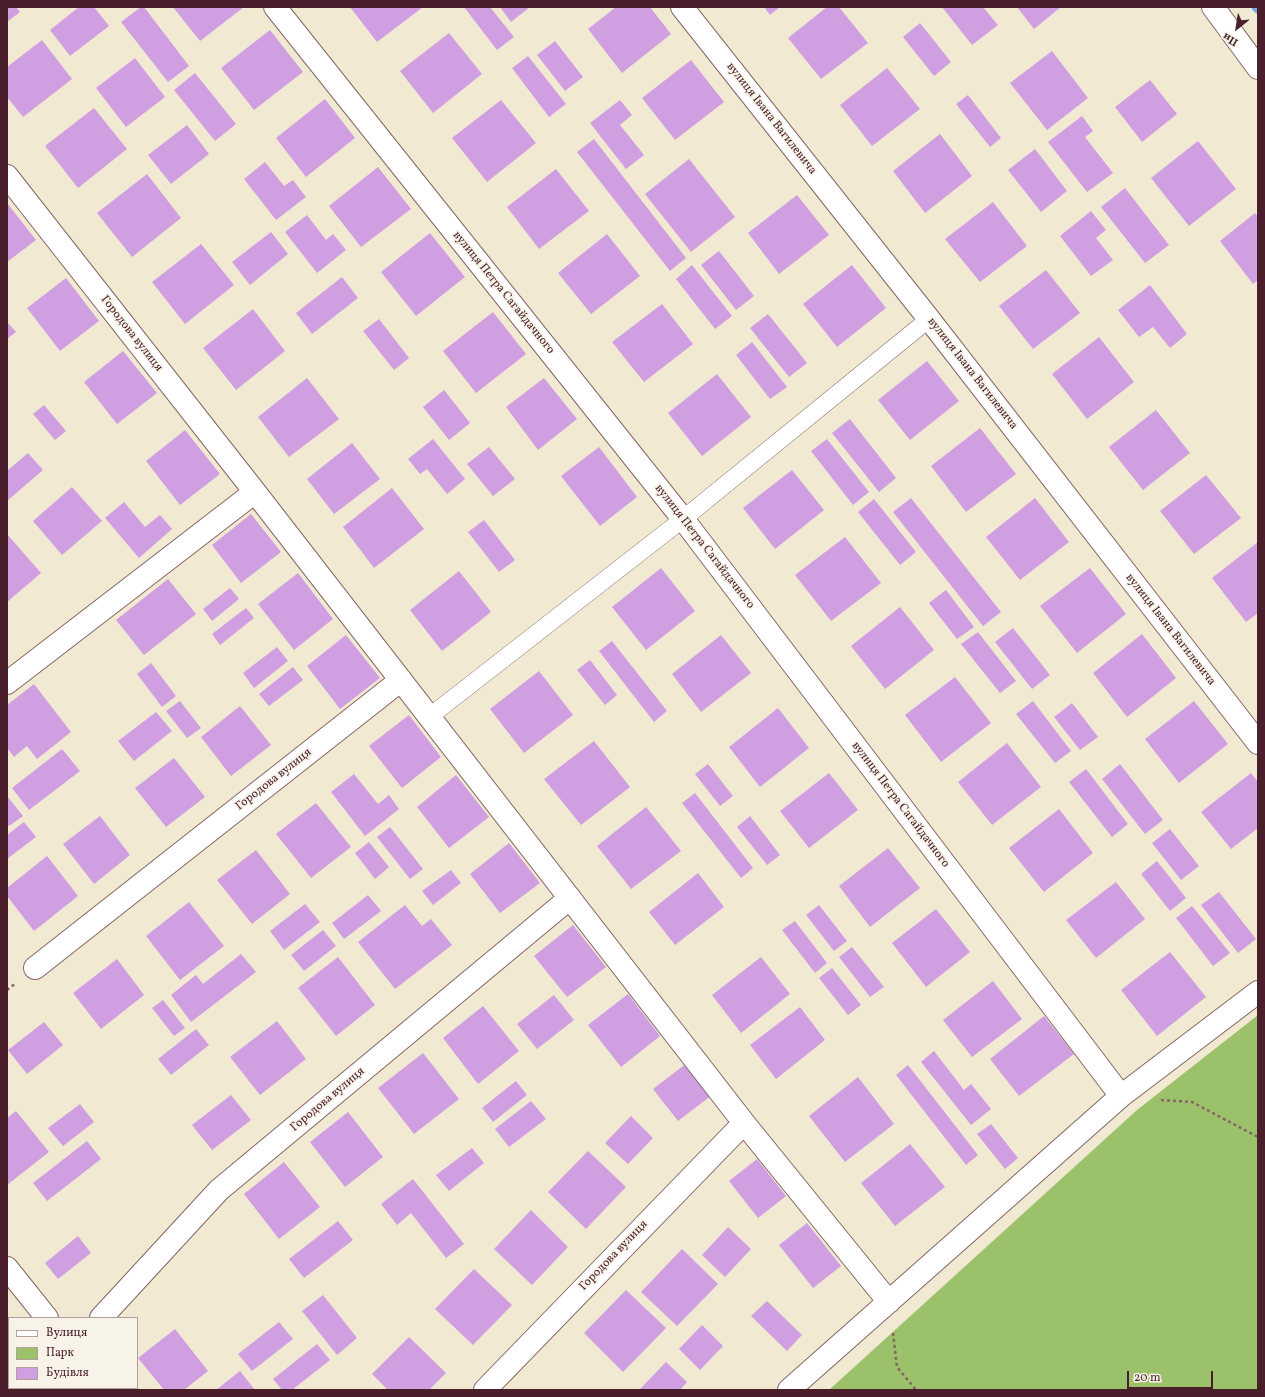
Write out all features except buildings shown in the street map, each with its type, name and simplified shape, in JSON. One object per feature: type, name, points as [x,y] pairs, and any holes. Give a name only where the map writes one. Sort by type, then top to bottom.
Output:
[{"type":"street","name":"вулиця Петра Сагайдачного","points":[[275,7],[683,518],[1121,1096]]},
{"type":"street","name":"вулиця Івана Вагилевича","points":[[682,7],[929,319],[1258,743]]},
{"type":"street","points":[[1213,7],[1258,68]]},
{"type":"street","name":"Городова вулиця","points":[[7,176],[255,492],[744,1123],[888,1302]]},
{"type":"street","points":[[9,676],[255,492]]},
{"type":"street","name":"Городова вулиця","points":[[35,968],[401,680]]},
{"type":"street","name":"Городова вулиця","points":[[102,1317],[219,1190],[570,898]]},
{"type":"street","points":[[789,1390],[1121,1096],[1258,992]]},
{"type":"street","name":"Городова вулиця","points":[[485,1390],[744,1123]]},
{"type":"street","points":[[7,1268],[46,1317]]},
{"type":"lane","points":[[429,717],[683,518],[929,319]]},
{"type":"path","points":[[1160,1100],[1192,1102],[1258,1137]]},
{"type":"path","points":[[888,1302],[897,1368],[916,1390]]},
{"type":"green space","points":[[1258,1015],[1258,1390],[829,1390],[1137,1110]]}]
